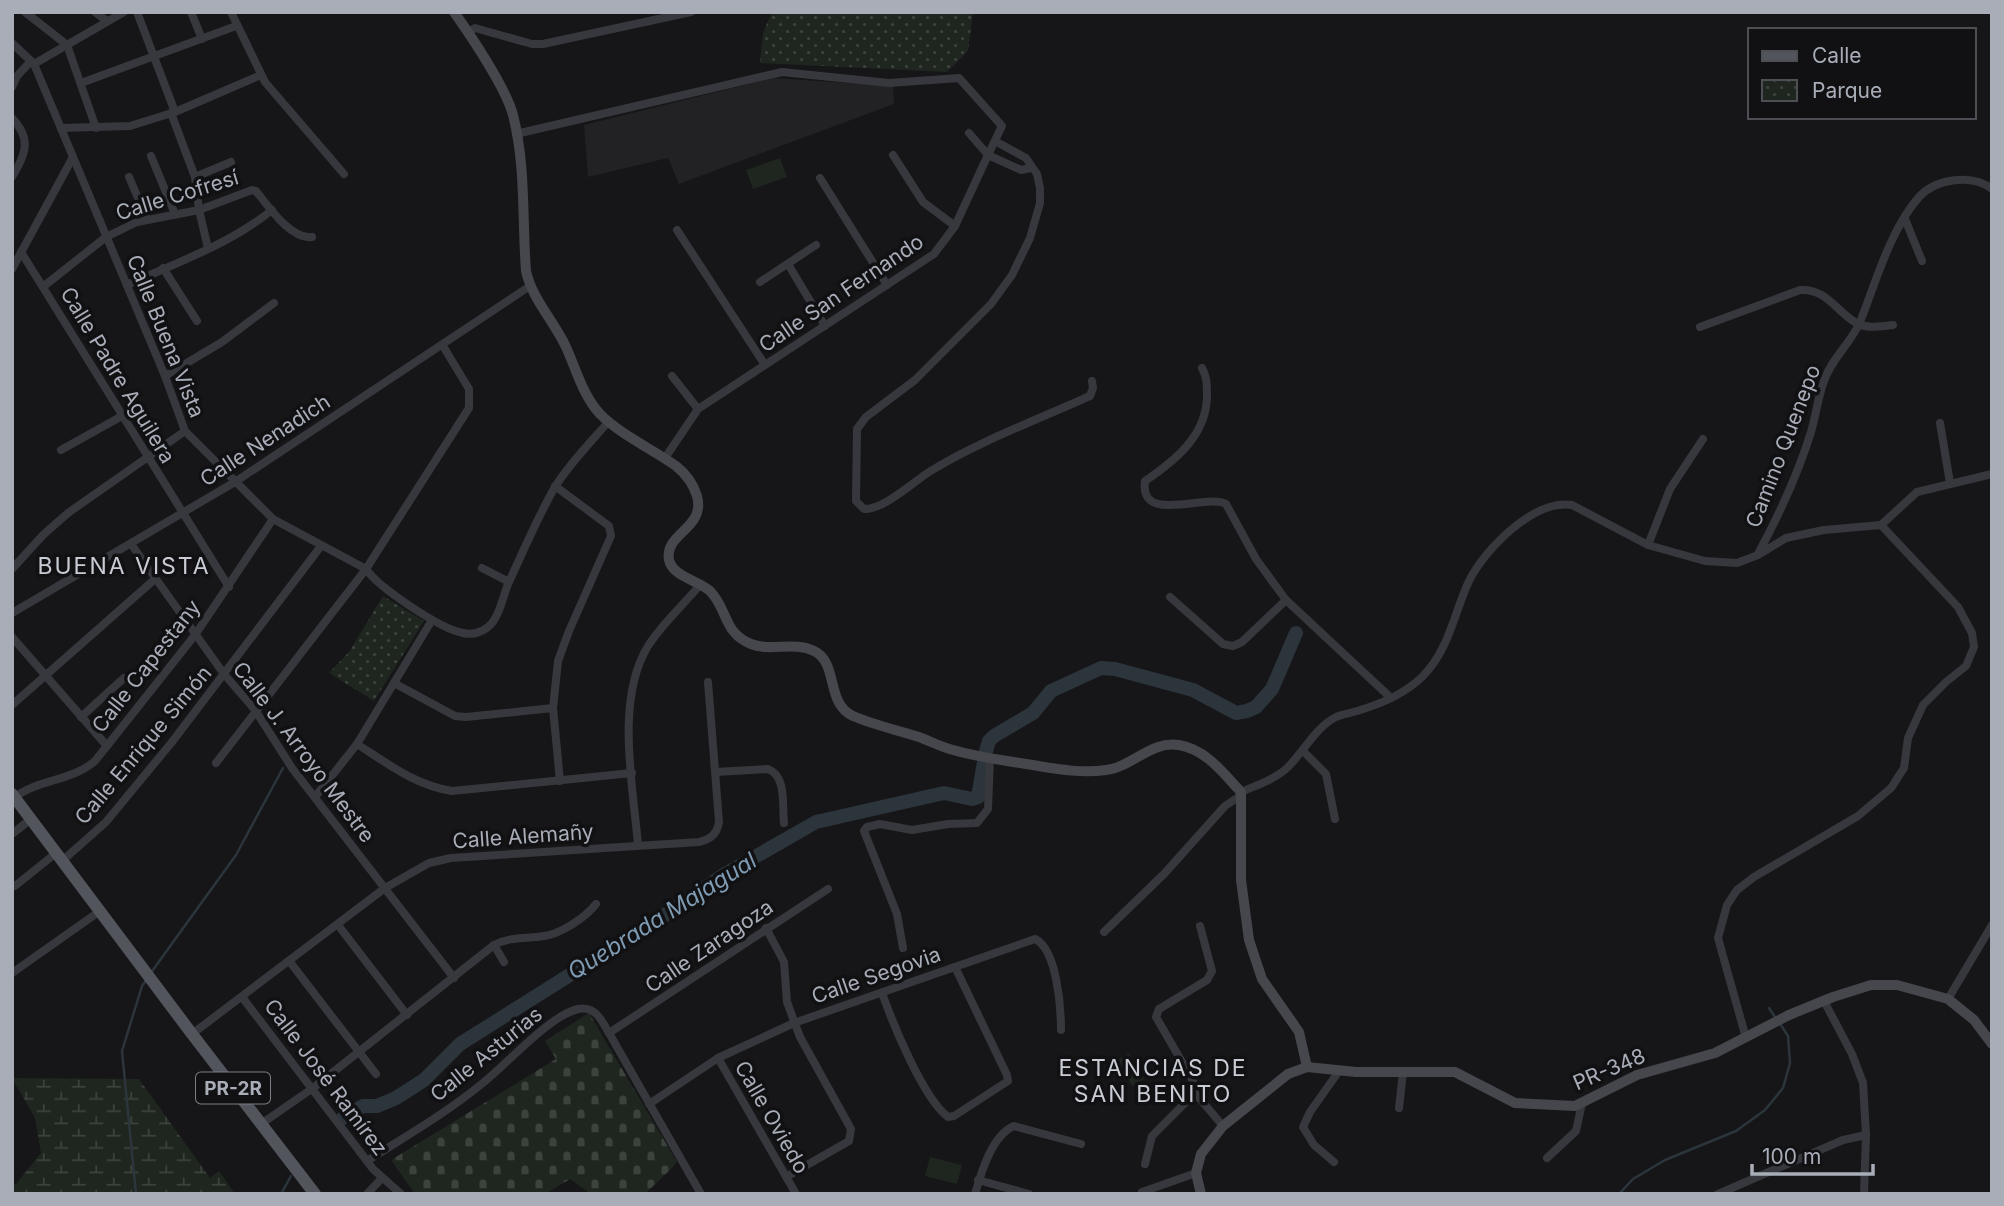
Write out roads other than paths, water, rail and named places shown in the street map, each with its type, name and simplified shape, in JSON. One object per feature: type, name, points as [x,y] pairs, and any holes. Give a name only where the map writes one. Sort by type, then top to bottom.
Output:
[{"type":"main road","name":"PR-2R","points":[[13,795],[315,1194]]},
{"type":"street","points":[[95,12],[107,21]]},
{"type":"street","points":[[12,87],[18,76],[32,63],[124,12]]},
{"type":"street","points":[[137,12],[156,57],[195,177],[208,248]]},
{"type":"street","points":[[191,12],[202,39]]},
{"type":"street","points":[[231,12],[261,75],[344,174]]},
{"type":"street","points":[[454,12],[509,105],[522,175],[526,271],[530,286],[566,346],[593,406],[609,421],[684,472],[690,481],[699,504],[696,516],[672,544],[669,550],[670,562],[675,571],[712,594],[730,628],[738,637],[759,646],[797,646],[819,654],[826,662],[837,702],[845,712],[953,750],[1072,771],[1096,771],[1116,768],[1155,748],[1176,744],[1203,754],[1241,794],[1241,880],[1249,940],[1262,979],[1299,1032],[1307,1068],[1288,1074],[1223,1126],[1201,1154],[1196,1173],[1201,1194]]},
{"type":"street","points":[[468,32],[475,28],[532,44],[543,44],[691,12]]},
{"type":"street","points":[[30,14],[67,45],[96,128]]},
{"type":"street","points":[[81,83],[236,26]]},
{"type":"street","name":"Calle Buena Vista","points":[[12,43],[32,63],[61,128],[185,431],[274,519],[366,569],[391,592],[432,620],[464,634],[482,631],[492,622],[555,486],[609,421]]},
{"type":"street","points":[[516,134],[782,72],[889,83],[959,78],[1002,126],[995,141],[1026,158],[1039,180],[1040,203],[1022,257],[990,304],[915,380],[861,423],[855,437],[856,501],[864,509],[871,510],[881,505],[960,455],[1090,396],[1092,381]]},
{"type":"street","points":[[61,128],[130,126],[173,113],[261,75]]},
{"type":"street","points":[[12,118],[25,136],[24,154],[12,177]]},
{"type":"street","points":[[969,133],[988,155],[1021,170],[1031,168]]},
{"type":"street","name":"Calle San Fernando","points":[[665,458],[698,409],[934,254],[954,226],[995,141]]},
{"type":"street","points":[[893,155],[923,202],[954,226]]},
{"type":"street","points":[[151,156],[175,214]]},
{"type":"street","points":[[12,269],[73,157]]},
{"type":"street","points":[[195,177],[231,162]]},
{"type":"street","points":[[129,177],[147,219]]},
{"type":"street","points":[[820,178],[887,285]]},
{"type":"street","name":"Camino Quenepo","points":[[1758,555],[1794,479],[1811,432],[1825,378],[1859,324],[1881,262],[1919,197],[1934,186],[1953,180],[1973,182],[1992,189]]},
{"type":"street","name":"Calle Cofresí","points":[[44,286],[106,237],[147,219],[199,210],[254,190],[272,210]]},
{"type":"street","points":[[127,285],[245,230],[272,210],[297,234],[304,238],[312,237]]},
{"type":"street","points":[[1905,219],[1922,261]]},
{"type":"street","points":[[677,230],[765,365]]},
{"type":"street","points":[[760,282],[816,245]]},
{"type":"street","name":"Calle Padre Aguilera","points":[[21,252],[229,587]]},
{"type":"street","points":[[788,264],[825,326]]},
{"type":"street","points":[[163,268],[197,321]]},
{"type":"street","name":"Calle Nenadich","points":[[12,613],[235,482],[530,286]]},
{"type":"street","points":[[1700,327],[1809,289],[1826,298],[1859,324],[1875,327],[1893,325]]},
{"type":"street","points":[[164,376],[222,342],[274,303]]},
{"type":"street","points":[[216,763],[366,569],[469,408],[470,389],[443,346]]},
{"type":"street","points":[[1202,368],[1207,381],[1207,406],[1198,433],[1160,471],[1145,481],[1145,492],[1152,501],[1171,506],[1217,500],[1226,504],[1256,559],[1286,600],[1391,698]]},
{"type":"street","points":[[672,376],[698,409]]},
{"type":"street","points":[[61,450],[122,416]]},
{"type":"street","points":[[1940,423],[1950,483]]},
{"type":"street","points":[[12,569],[56,523],[185,431]]},
{"type":"street","points":[[1648,545],[1670,489],[1703,439]]},
{"type":"street","points":[[1104,932],[1164,874],[1225,806],[1241,794],[1278,775],[1324,726],[1338,716],[1391,698],[1413,685],[1442,652],[1466,589],[1478,566],[1506,535],[1534,513],[1559,503],[1572,505],[1648,545],[1705,561],[1737,562],[1758,555],[1786,538],[1824,530],[1881,525],[1917,492],[1992,474]]},
{"type":"street","points":[[555,486],[609,526],[611,536],[563,645],[555,678],[553,708],[559,781]]},
{"type":"street","name":"Calle Capestany","points":[[13,795],[83,770],[95,761],[195,635],[274,519]]},
{"type":"street","points":[[1746,1038],[1718,937],[1727,905],[1737,890],[1754,877],[1858,816],[1891,788],[1904,768],[1908,738],[1923,705],[1966,666],[1974,648],[1972,633],[1958,607],[1881,525]]},
{"type":"street","name":"Calle J. Arroyo Mestre","points":[[131,544],[224,674],[255,710],[292,768],[454,978]]},
{"type":"street","name":"Calle Enrique Simón","points":[[15,886],[106,822],[224,674],[321,546]]},
{"type":"street","points":[[482,568],[509,582]]},
{"type":"street","points":[[12,705],[155,579]]},
{"type":"street","points":[[638,845],[628,710],[635,673],[653,639],[700,585]]},
{"type":"street","points":[[1170,597],[1223,644],[1233,646],[1242,642],[1286,600]]},
{"type":"street","points":[[315,797],[357,744],[432,620]]},
{"type":"street","points":[[12,637],[107,746]]},
{"type":"street","points":[[81,717],[124,678]]},
{"type":"street","name":"Calle Alemañy","points":[[192,1034],[385,888],[429,863],[451,858],[699,842],[712,837],[719,821],[708,682]]},
{"type":"street","points":[[394,683],[455,716],[553,708]]},
{"type":"street","points":[[357,744],[411,779],[437,788],[469,790],[632,773]]},
{"type":"street","points":[[1303,751],[1326,774],[1335,819]]},
{"type":"street","points":[[903,948],[897,914],[864,830],[880,824],[912,830],[977,822],[988,809],[990,758]]},
{"type":"street","points":[[716,772],[768,769],[775,772],[780,781],[784,823]]},
{"type":"street","points":[[12,834],[31,820]]},
{"type":"street","name":"Calle Zaragoza","points":[[609,1033],[828,889]]},
{"type":"street","points":[[261,1124],[313,1088],[494,945],[514,938],[556,933],[596,904]]},
{"type":"street","points":[[12,973],[100,911]]},
{"type":"street","points":[[338,925],[407,1015]]},
{"type":"street","points":[[1948,999],[1992,925]]},
{"type":"street","points":[[1200,926],[1211,976],[1159,1009],[1156,1017],[1193,1081],[1195,1093],[1223,1126]]},
{"type":"street","points":[[766,928],[784,962],[787,1002],[794,1023],[851,1129],[849,1140],[786,1177]]},
{"type":"street","name":"Calle Segovia","points":[[649,1104],[719,1058],[794,1023],[1029,940],[1039,941],[1045,947],[1056,984],[1060,1030]]},
{"type":"street","points":[[494,945],[505,962]]},
{"type":"street","points":[[290,962],[376,1074]]},
{"type":"street","points":[[882,993],[917,1072],[938,1107],[948,1117],[954,1116],[1008,1081],[955,967]]},
{"type":"street","name":"PR-348","points":[[1307,1068],[1339,1071],[1455,1072],[1515,1103],[1575,1106],[1637,1075],[1716,1053],[1789,1015],[1871,985],[1897,985],[1948,999],[1974,1020],[1992,1044]]},
{"type":"street","name":"Calle José Ramírez","points":[[242,997],[367,1161],[401,1194]]},
{"type":"street","points":[[1824,1001],[1852,1054],[1863,1083],[1866,1135],[1864,1194]]},
{"type":"street","name":"Calle Asturias","points":[[367,1161],[484,1083],[563,1015],[579,1009],[598,1014],[701,1194]]},
{"type":"street","name":"Calle Oviedo","points":[[719,1058],[796,1194]]},
{"type":"street","points":[[1334,1162],[1314,1145],[1303,1127],[1310,1112],[1339,1071]]},
{"type":"street","points":[[1399,1108],[1403,1072]]},
{"type":"street","points":[[1145,1164],[1152,1136],[1195,1093]]},
{"type":"street","points":[[1548,1158],[1576,1131],[1582,1102]]},
{"type":"street","points":[[975,1194],[987,1159],[1002,1134],[1014,1126],[1081,1144]]},
{"type":"street","points":[[1718,1194],[1843,1140],[1866,1135]]},
{"type":"street","points":[[1142,1192],[1196,1173]]},
{"type":"street","points":[[367,1194],[382,1178]]},
{"type":"street","points":[[978,1180],[1029,1194]]},
{"type":"waterway","name":"Quebrada Majagual","points":[[986,751],[994,736],[1033,713],[1051,691],[1101,668],[1115,669],[1193,690],[1236,713],[1247,711],[1256,707],[1272,689],[1296,633]]},
{"type":"waterway","name":"Quebrada Majagual","points":[[343,1118],[363,1106],[377,1106],[396,1098],[424,1080],[460,1044],[662,917],[725,874],[816,822],[944,793],[972,799],[978,797],[984,762]]},
{"type":"waterway","points":[[150,974],[236,855],[283,768]]},
{"type":"waterway","points":[[136,1194],[122,1051],[142,986],[147,979]]},
{"type":"waterway","points":[[1769,1008],[1775,1017]]},
{"type":"waterway","points":[[1619,1194],[1633,1179],[1665,1160],[1736,1131],[1765,1110],[1783,1088],[1790,1063],[1788,1036],[1779,1022]]},
{"type":"waterway","name":"Quebrada Majagual","points":[[281,1194],[291,1176]]},
{"type":"district","name":"BUENA VISTA","points":[[124,566]]},
{"type":"district","name":"ESTANCIAS DE SAN BENITO","points":[[1153,1081]]}]
